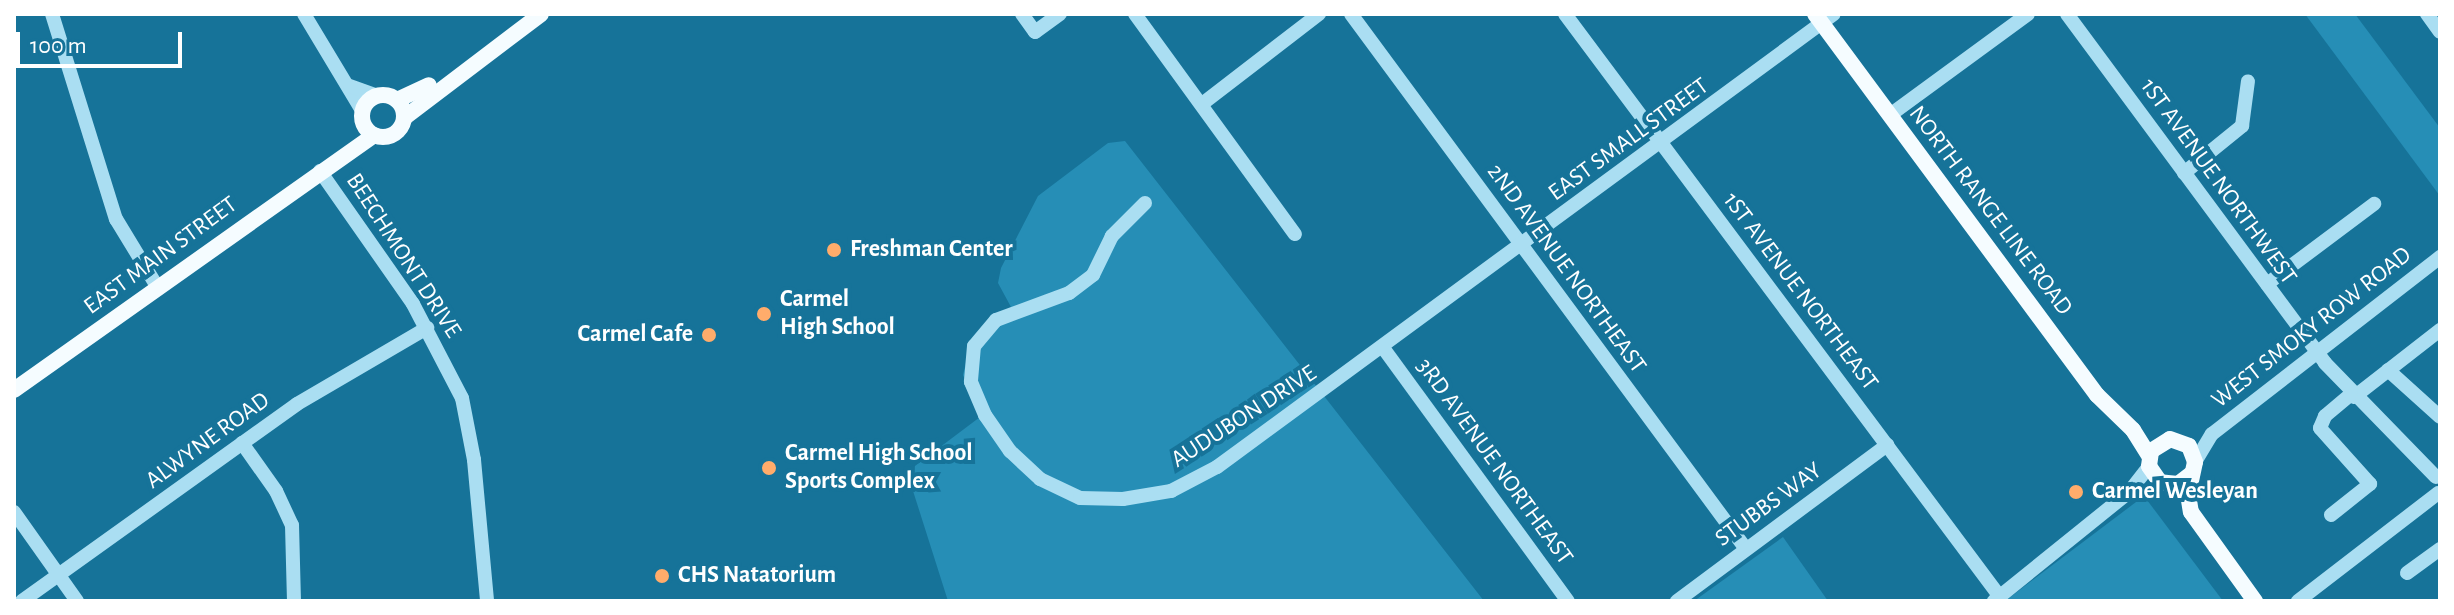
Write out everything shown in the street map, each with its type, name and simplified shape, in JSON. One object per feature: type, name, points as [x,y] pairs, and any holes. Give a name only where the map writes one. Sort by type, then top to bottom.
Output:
[{"type":"main road","points":[[528,14],[416,95],[397,100],[377,96],[363,115],[374,135],[392,134],[404,118],[541,14]]},
{"type":"main road","name":"NORTH RANGE LINE ROAD","points":[[1824,17],[1890,115],[2097,395],[2133,430],[2163,483]]},
{"type":"main road","points":[[397,100],[404,118]]},
{"type":"main road","name":"EAST MAIN STREET","points":[[335,160],[363,115]]},
{"type":"main road","name":"EAST MAIN STREET","points":[[14,390],[374,135]]},
{"type":"main road","name":"NORTH RANGE LINE ROAD","points":[[2133,430],[2172,440]]},
{"type":"main road","points":[[2149,461],[2172,440],[2192,451],[2191,512],[2255,601]]},
{"type":"main road","points":[[2193,468],[2163,483],[2192,534],[2242,601]]},
{"type":"street","points":[[52,14],[116,219],[158,288]]},
{"type":"street","points":[[304,14],[350,86],[363,115]]},
{"type":"street","points":[[1022,14],[1035,32],[1060,14]]},
{"type":"street","points":[[1135,14],[1295,234]]},
{"type":"street","points":[[1202,104],[1319,14]]},
{"type":"street","name":"2ND AVENUE NORTHEAST","points":[[1351,14],[1746,549]]},
{"type":"street","points":[[1890,115],[2028,14]]},
{"type":"street","name":"1ST AVENUE NORTHWEST","points":[[2067,14],[2317,352],[2352,395],[2438,475]]},
{"type":"street","points":[[2427,14],[2440,32]]},
{"type":"street","name":"1ST AVENUE NORTHEAST","points":[[1571,16],[1997,599]]},
{"type":"street","name":"EAST SMALL STREET","points":[[1384,349],[1662,144],[1824,17]]},
{"type":"street","points":[[2184,173],[2242,126],[2248,81]]},
{"type":"street","points":[[350,86],[377,96]]},
{"type":"street","name":"BEECHMONT DRIVE","points":[[320,171],[427,328],[451,372],[469,423],[487,601]]},
{"type":"street","name":"AUDUBON DRIVE","points":[[1145,203],[1112,236],[1093,275],[1069,293],[996,320],[974,346],[971,382],[1010,451],[1040,479],[1080,498],[1123,499],[1171,491],[1217,467],[1384,349]]},
{"type":"street","points":[[2267,284],[2374,204]]},
{"type":"street","name":"WEST SMOKY ROW ROAD","points":[[2193,468],[2212,434],[2440,257]]},
{"type":"street","name":"ALWYNE ROAD","points":[[22,601],[330,383],[427,328]]},
{"type":"street","points":[[2331,515],[2370,484],[2320,428],[2325,416],[2440,330]]},
{"type":"street","name":"3RD AVENUE NORTHEAST","points":[[1384,349],[1568,601]]},
{"type":"street","points":[[2388,370],[2440,417]]},
{"type":"street","name":"WEST SMOKY ROW ROAD","points":[[2172,440],[2212,434]]},
{"type":"street","points":[[242,443],[276,491],[292,525],[294,601]]},
{"type":"street","name":"STUBBS WAY","points":[[1677,601],[1887,445]]},
{"type":"street","points":[[1997,599],[2129,492],[2149,461]]},
{"type":"street","points":[[2298,601],[2439,494],[2438,475]]},
{"type":"street","points":[[2129,492],[2163,483]]},
{"type":"street","points":[[14,512],[77,601]]},
{"type":"street","points":[[2407,573],[2440,549]]},
{"type":"shaded area","points":[[2305,14],[2355,14],[2440,128],[2440,196]]},
{"type":"shaded area","points":[[1125,141],[1484,601],[948,601],[907,472],[980,417],[963,375],[970,346],[988,321],[1011,307],[998,283],[1001,268],[1038,196],[1108,143]]},
{"type":"shaded area","points":[[2144,496],[2223,601],[2005,601]]},
{"type":"shaded area","points":[[1783,537],[1828,601],[1694,601]]},
{"type":"place","name":"Freshman Center","points":[[834,250]]},
{"type":"place","name":"Carmel High School","points":[[764,314]]},
{"type":"place","name":"Carmel Cafe","points":[[709,335]]},
{"type":"place","name":"Carmel High School Sports Complex","points":[[769,468]]},
{"type":"place","name":"Carmel Wesleyan","points":[[2076,492]]},
{"type":"place","name":"CHS Natatorium","points":[[662,576]]}]
